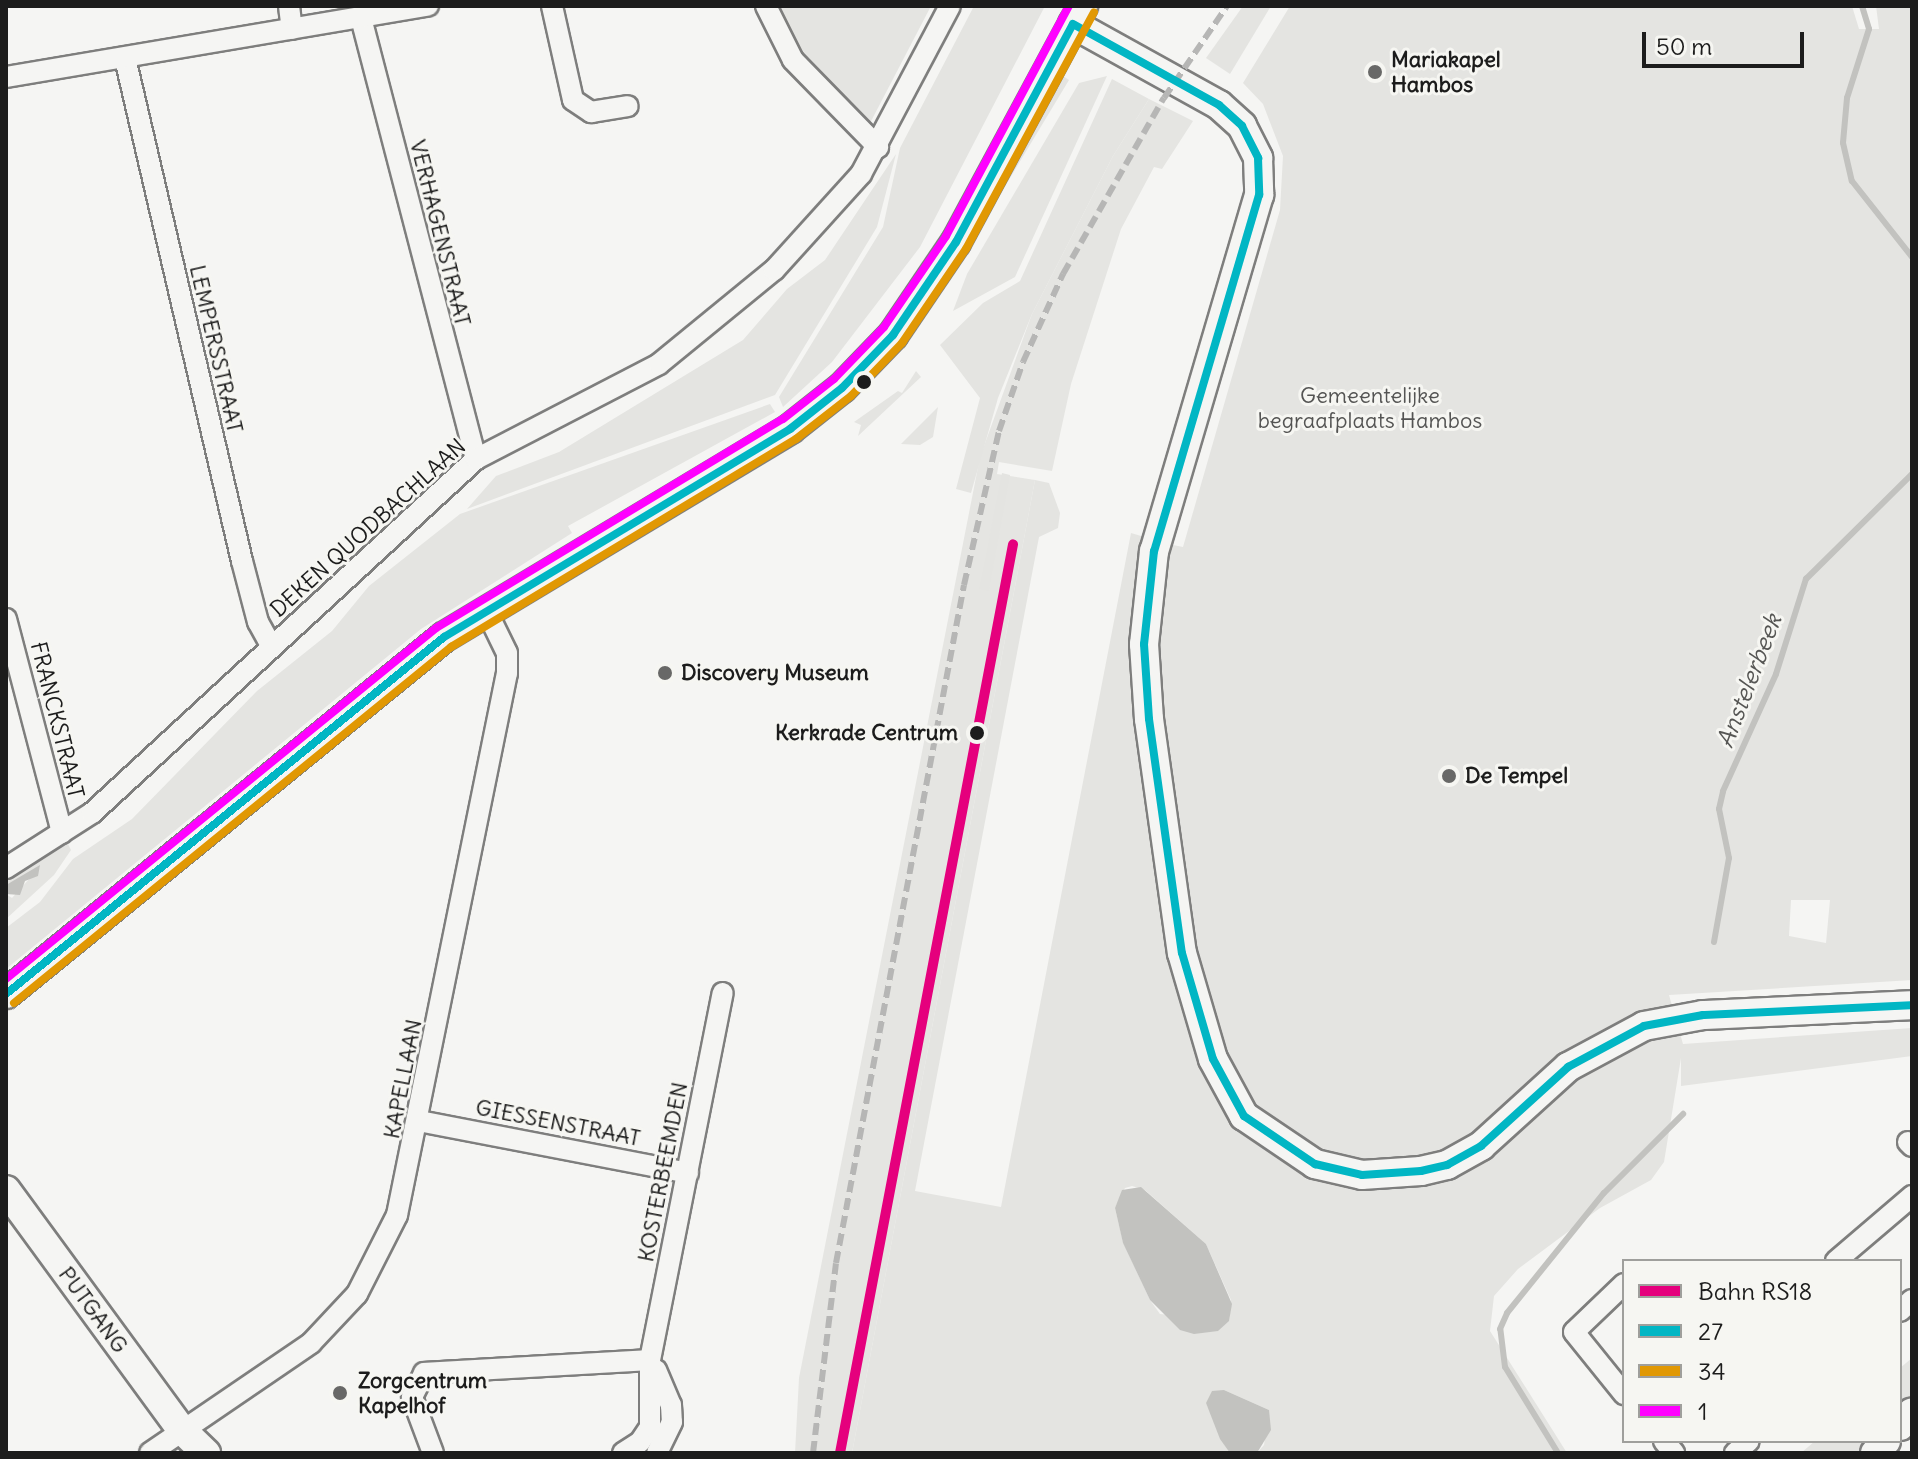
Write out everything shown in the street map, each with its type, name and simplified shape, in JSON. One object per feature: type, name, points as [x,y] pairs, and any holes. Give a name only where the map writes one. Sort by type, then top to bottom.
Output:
[{"type":"street","points":[[289,6],[292,29]]},
{"type":"street","points":[[6,77],[428,6]]},
{"type":"street","points":[[552,6],[573,100],[591,112],[628,106]]},
{"type":"street","points":[[766,6],[793,60],[878,147]]},
{"type":"street","name":"DEKEN QUODBACHLAAN","points":[[6,868],[92,813],[476,459],[626,385],[708,327],[810,234],[878,147],[950,6]]},
{"type":"street","points":[[6,994],[404,667],[486,610],[790,429],[861,370],[893,335],[956,242],[1078,15],[1219,105],[1242,126],[1258,158],[1259,195],[1154,551],[1144,644],[1149,719],[1182,953],[1213,1059],[1244,1116],[1315,1164],[1362,1175],[1421,1171],[1447,1165],[1481,1146],[1568,1067],[1644,1026],[1703,1015],[1912,1005]]},
{"type":"street","name":"VERHAGENSTRAAT","points":[[361,18],[476,459]]},
{"type":"street","name":"LEMPERSSTRAAT","points":[[125,58],[235,534],[258,622],[272,647]]},
{"type":"street","name":"KAPELLAAN","points":[[150,1453],[311,1343],[357,1294],[397,1215],[419,1121],[507,673],[507,653],[486,610]]},
{"type":"street","name":"FRANCKSTRAAT","points":[[6,619],[62,833]]},
{"type":"street","name":"KOSTERBEEMDEN","points":[[623,1453],[640,1442],[650,1427],[650,1360],[723,993]]},
{"type":"street","name":"GIESSENSTRAAT","points":[[419,1121],[688,1173]]},
{"type":"street","name":"PUTGANG","points":[[6,1190],[181,1429],[206,1453]]},
{"type":"street","points":[[1838,1259],[1912,1196]]},
{"type":"street","points":[[1622,1286],[1574,1332],[1622,1392]]},
{"type":"street","points":[[433,1453],[412,1397],[424,1373],[650,1360],[671,1405],[667,1438],[657,1453]]},
{"type":"shaded area","points":[[1149,99],[1193,121],[1162,169],[1154,167],[1121,229],[1071,384],[1052,471],[999,462],[997,474],[1035,480],[852,1453],[795,1453],[799,1378],[980,457],[1032,314],[1113,156]]},
{"type":"shaded area","points":[[40,865],[38,876],[25,881],[20,895],[6,894],[6,885]]},
{"type":"shaded area","points":[[1141,1187],[1206,1244],[1232,1304],[1229,1321],[1218,1331],[1194,1334],[1180,1330],[1150,1300],[1123,1243],[1115,1208],[1122,1190]]},
{"type":"shaded area","points":[[1224,1390],[1269,1410],[1271,1430],[1257,1453],[1230,1453],[1220,1439],[1206,1403],[1212,1391]]},
{"type":"green space","points":[[774,6],[931,6],[868,127],[799,56]]},
{"type":"green space","points":[[974,6],[1045,6],[920,247],[832,362],[783,407],[779,397],[883,227],[900,148]]},
{"type":"green space","points":[[1243,6],[1271,6],[1230,74],[1206,58]]},
{"type":"green space","name":"Gemeentelijke begraafplaats Hambos","points":[[1290,6],[1852,6],[1859,29],[1879,29],[1876,6],[1912,6],[1912,980],[1669,995],[1683,1044],[1912,1028],[1912,1056],[1681,1086],[1681,1058],[1664,1162],[1651,1180],[1600,1208],[1518,1269],[1494,1296],[1490,1331],[1567,1453],[1257,1453],[1264,1445],[1269,1410],[1224,1390],[1206,1403],[1230,1453],[852,1453],[1035,480],[1049,483],[1060,513],[1058,528],[1039,537],[915,1191],[1001,1207],[1131,533],[1168,544],[1266,143],[1239,100],[1269,142],[1274,191],[1173,545],[1183,547],[1280,210],[1283,156],[1263,104],[1243,83]],"holes":[[[1791,900],[1830,900],[1826,943],[1789,936]],[[1132,1186],[1145,1190],[1206,1244],[1231,1300],[1229,1321],[1160,1314],[1150,1300],[1123,1242],[1115,1208],[1125,1188]]]},
{"type":"green space","points":[[1063,76],[1069,80],[989,213],[986,211]]},
{"type":"green space","points":[[1107,76],[1015,277],[953,311],[967,274],[1079,83]]},
{"type":"green space","points":[[1112,79],[1149,99],[1113,156],[1032,314],[998,398],[971,493],[956,489],[980,398],[940,345],[983,303],[1020,281]]},
{"type":"green space","points":[[896,154],[877,227],[775,395],[467,509],[496,476],[559,452],[743,340],[787,289],[825,260]]},
{"type":"green space","points":[[916,371],[921,377],[858,436],[861,425],[854,422],[898,391],[902,393]]},
{"type":"green space","points":[[770,404],[775,412],[568,526],[572,533],[421,629],[6,969],[6,928],[40,902],[73,859],[132,819],[257,691],[332,631],[369,586],[460,514]]},
{"type":"green space","points":[[938,407],[933,437],[920,445],[901,444]]},
{"type":"green space","points":[[1002,473],[1010,475],[989,591],[979,589]]},
{"type":"green space","points":[[66,840],[71,850],[54,875],[6,919],[6,894],[12,898],[40,867],[6,885],[6,877]]},
{"type":"green space","points":[[1912,1358],[1912,1400],[1902,1410],[1902,1366]]},
{"type":"green space","points":[[1813,1443],[1868,1443],[1858,1453],[1801,1453]]},
{"type":"waterway","name":"Anstelerbeek","points":[[1862,6],[1869,29],[1847,98],[1843,143],[1852,181],[1912,257]]},
{"type":"waterway","name":"Anstelerbeek","points":[[1714,942],[1729,858],[1719,809],[1723,791],[1776,674],[1806,579],[1912,474]]},
{"type":"waterway","name":"Anstelerbeek","points":[[1558,1453],[1505,1367],[1500,1329],[1507,1313],[1604,1193],[1683,1114]]},
{"type":"railway","points":[[813,1453],[836,1263],[964,585],[999,431],[1023,362],[1063,274],[1164,98],[1227,6]]},
{"type":"rail line","name":"RS18","points":[[840,1453],[1013,544]]},
{"type":"transit line","name":"1","points":[[6,979],[436,628],[783,419],[834,379],[884,327],[946,236],[1069,6]]},
{"type":"transit line","name":"34","points":[[14,1003],[451,647],[796,439],[851,396],[902,343],[966,249],[1094,12]]},
{"type":"transit line","name":"27","points":[[1073,24],[1219,105],[1242,126],[1258,158],[1259,195],[1154,551],[1144,644],[1149,719],[1182,953],[1213,1059],[1244,1116],[1315,1164],[1362,1175],[1421,1171],[1447,1165],[1481,1146],[1568,1067],[1644,1026],[1703,1015],[1912,1005]]},
{"type":"transit line","name":"27","points":[[6,994],[444,637],[790,429],[842,388],[893,335],[956,242],[1073,24]]},
{"type":"place","name":"Mariakapel Hambos","points":[[1375,72]]},
{"type":"place","name":"Discovery Museum","points":[[665,673]]},
{"type":"place","name":"Kerkrade Centrum","points":[[977,733]]},
{"type":"place","name":"De Tempel","points":[[1449,776]]},
{"type":"place","name":"Zorgcentrum Kapelhof","points":[[340,1393]]}]
